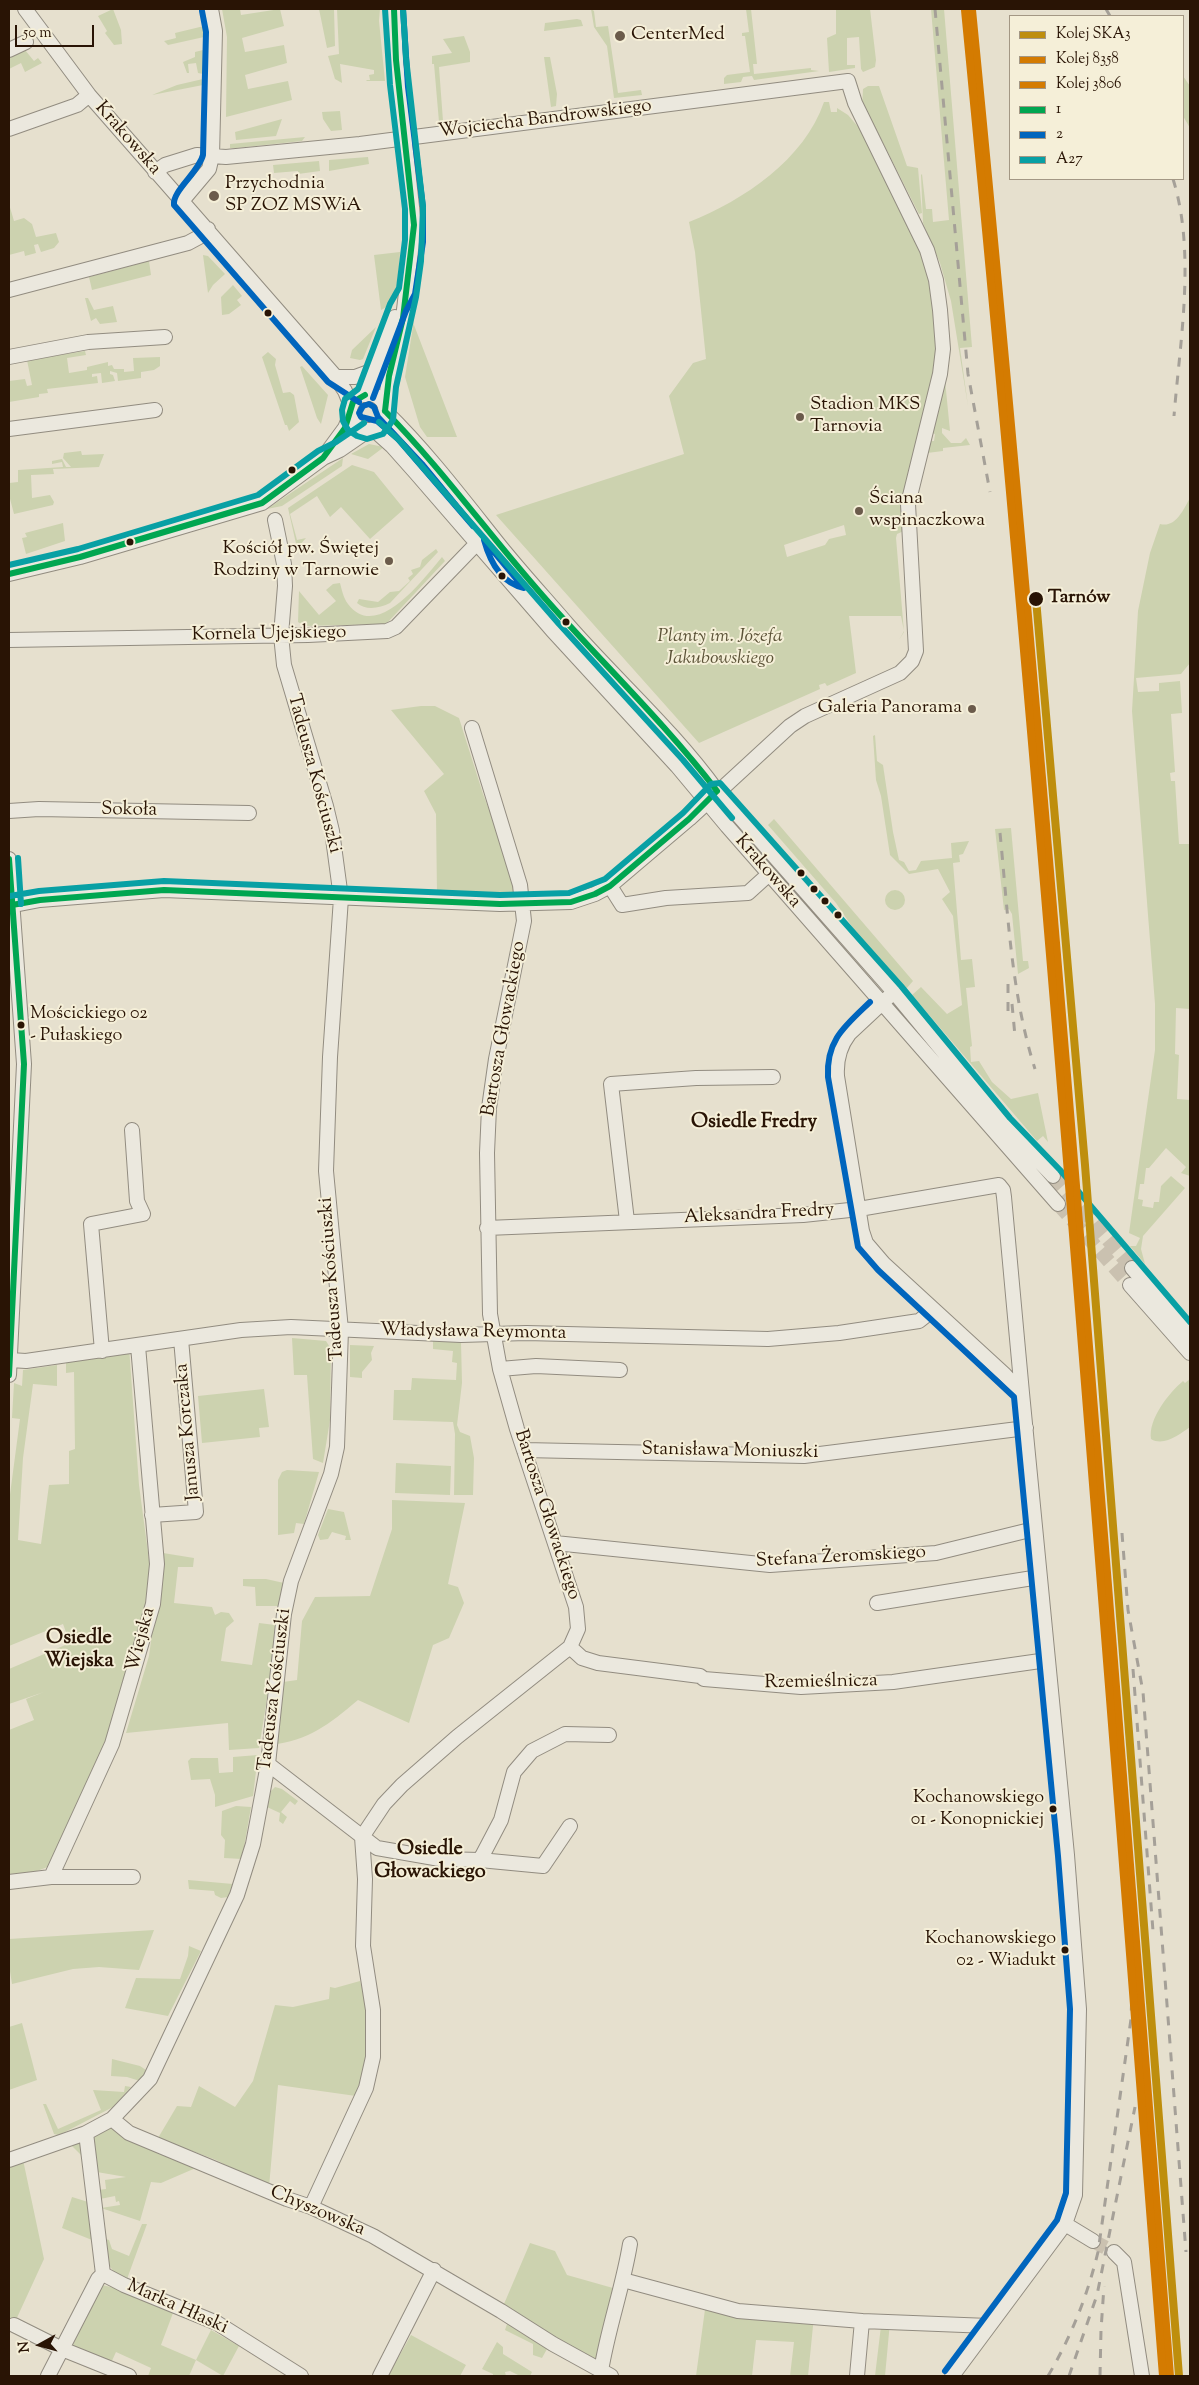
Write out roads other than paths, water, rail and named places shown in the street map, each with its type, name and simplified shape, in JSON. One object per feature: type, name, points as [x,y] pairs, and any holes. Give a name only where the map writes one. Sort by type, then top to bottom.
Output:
[{"type":"street","name":"Krakowska","points":[[25,9],[89,95],[337,376],[345,391],[351,411]]},
{"type":"street","points":[[182,201],[210,169],[212,156],[215,31],[211,9]]},
{"type":"street","points":[[9,574],[80,557],[262,503],[323,458],[340,450],[382,422],[389,376],[403,318],[414,225],[396,60],[394,9]]},
{"type":"street","points":[[9,50],[26,42]]},
{"type":"street","name":"Wojciecha Bandrowskiego","points":[[155,172],[165,165],[197,155],[242,155],[405,138],[848,81],[855,103],[919,230],[936,280],[942,333],[942,357],[937,387],[908,504],[916,651],[910,665],[900,673],[798,721],[782,732],[717,791]]},
{"type":"street","points":[[9,129],[77,105],[89,95]]},
{"type":"street","points":[[9,290],[188,243],[201,236],[208,229]]},
{"type":"street","points":[[365,395],[390,333],[398,307],[406,291]]},
{"type":"street","points":[[9,357],[88,342],[165,337]]},
{"type":"street","points":[[337,376],[356,376],[374,370]]},
{"type":"street","name":"Krakowska","points":[[337,376],[365,395]]},
{"type":"street","points":[[323,458],[345,428],[356,398],[365,395],[376,397],[385,410]]},
{"type":"street","points":[[9,429],[155,410]]},
{"type":"street","name":"Krakowska","points":[[385,410],[461,496],[607,670],[641,702],[691,757],[717,791],[894,992],[1003,1124],[1052,1176]]},
{"type":"street","points":[[351,411],[357,426],[371,430]]},
{"type":"street","name":"Krakowska","points":[[371,430],[392,446],[476,543],[677,766],[706,802],[1058,1204]]},
{"type":"street","name":"Tadeusza Kościuszki","points":[[112,2119],[150,2079],[237,1895],[253,1844],[268,1764],[284,1614],[291,1582],[330,1474],[337,1447],[341,1330],[326,1183],[326,1163],[330,1056],[341,898],[332,830],[284,665],[281,635],[285,586],[284,564],[275,520]]},
{"type":"street","name":"Kornela Ujejskiego","points":[[9,640],[387,631],[396,627],[476,543],[490,532]]},
{"type":"street","name":"Bartosza Głowackiego","points":[[472,728],[518,877],[524,921],[496,1059],[489,1108],[487,1228],[493,1334],[500,1370],[524,1450],[578,1617],[578,1629],[570,1647]]},
{"type":"street","points":[[10,905],[40,900],[164,890],[523,904],[571,902],[610,886],[717,791]]},
{"type":"street","name":"Sokoła","points":[[9,811],[39,809],[249,813]]},
{"type":"street","points":[[9,859],[10,905],[24,1064],[15,1094],[9,1375]]},
{"type":"street","points":[[610,886],[622,905],[666,898],[748,894],[769,874]]},
{"type":"street","points":[[894,992],[849,1034],[843,1042],[837,1059],[837,1076],[859,1209],[866,1243],[884,1264],[1005,1375],[1022,1393],[1067,1855],[1079,2009],[1075,2195],[1066,2224],[952,2376]]},
{"type":"street","points":[[626,1221],[612,1084],[696,1078],[773,1077]]},
{"type":"street","points":[[102,1351],[91,1224],[143,1214],[137,1200],[132,1130]]},
{"type":"street","name":"Aleksandra Fredry","points":[[487,1228],[626,1221],[803,1216],[859,1209],[996,1185],[1001,1188],[1004,1197],[1022,1393]]},
{"type":"street","points":[[1132,1268],[1190,1335]]},
{"type":"street","points":[[1130,1285],[1190,1353]]},
{"type":"street","name":"Władysława Reymonta","points":[[10,1360],[26,1361],[249,1329],[291,1327],[461,1334],[768,1339],[839,1334],[919,1320],[933,1310]]},
{"type":"street","name":"Janusza Korczaka","points":[[152,1516],[196,1512],[181,1339]]},
{"type":"street","name":"Wiejska","points":[[51,1877],[112,1744],[153,1604],[157,1564],[138,1346]]},
{"type":"street","points":[[500,1370],[536,1366],[620,1370]]},
{"type":"street","name":"Stanisława Moniuszki","points":[[524,1450],[804,1456],[1026,1428]]},
{"type":"street","name":"Stefana Żeromskiego","points":[[555,1543],[770,1565],[936,1553],[1034,1530]]},
{"type":"street","points":[[877,1603],[1039,1577]]},
{"type":"street","points":[[312,2206],[366,2088],[374,2057],[373,2010],[363,1946],[365,1878],[362,1837],[384,1804],[402,1785],[457,1737],[570,1647]]},
{"type":"street","name":"Rzemieślnicza","points":[[570,1647],[582,1658],[598,1663],[700,1676],[704,1679],[801,1687],[893,1682],[1047,1660]]},
{"type":"street","points":[[480,1860],[501,1820],[514,1772],[532,1751],[565,1734],[609,1735]]},
{"type":"street","points":[[268,1764],[377,1848],[440,1859],[480,1860],[543,1866],[570,1826]]},
{"type":"street","points":[[9,1882],[51,1877],[133,1877]]},
{"type":"street","points":[[9,2160],[86,2132],[112,2119]]},
{"type":"street","name":"Chyszowska","points":[[112,2119],[129,2133],[287,2199],[312,2206],[372,2236],[434,2270],[606,2374]]},
{"type":"street","points":[[48,2376],[98,2279],[103,2274],[86,2132]]},
{"type":"street","points":[[1066,2224],[1093,2241]]},
{"type":"street","points":[[606,2374],[606,2342],[623,2280],[630,2244]]},
{"type":"street","points":[[1114,2252],[1124,2262],[1142,2376]]},
{"type":"street","points":[[380,2376],[434,2270]]},
{"type":"street","name":"Marka Hłaski","points":[[103,2274],[124,2285],[217,2323],[301,2376]]},
{"type":"street","points":[[623,2280],[738,2311],[862,2321],[989,2326]]},
{"type":"street","points":[[857,2376],[862,2321]]},
{"type":"street","points":[[14,2325],[62,2349],[129,2376]]},
{"type":"tunnel","points":[[1053,1176],[1132,1268]]},
{"type":"tunnel","points":[[1058,1204],[1130,1285]]},
{"type":"tunnel","points":[[1093,2241],[1114,2252]]},
{"type":"railway","points":[[935,9],[968,374],[990,492]]},
{"type":"railway","points":[[1106,9],[1109,15]]},
{"type":"railway","points":[[1173,180],[1180,207],[1184,236],[1185,266],[1174,416]]},
{"type":"railway","points":[[1000,833],[1015,982],[1035,1069]]},
{"type":"railway","points":[[1008,976],[1008,1011]]},
{"type":"railway","points":[[1012,1004],[1015,1036]]},
{"type":"railway","points":[[1122,1533],[1128,1610],[1143,1692],[1186,2252]]},
{"type":"railway","points":[[1133,1669],[1153,1931]]},
{"type":"railway","points":[[1048,2376],[1078,2316],[1098,2252],[1131,2019],[1135,1907]]},
{"type":"railway","points":[[1069,2376],[1097,2295],[1135,2107]]},
{"type":"railway","points":[[1100,2376],[1104,2286]]},
{"type":"rail line","name":"3806","points":[[965,10],[1020,601],[1045,897],[1163,2376]]},
{"type":"rail line","name":"8358","points":[[972,10],[1027,601],[1052,897],[1170,2376]]},
{"type":"rail line","name":"SKA3","points":[[1036,599],[1085,1165],[1179,2376]]},
{"type":"place","name":"CenterMed","points":[[620,36]]},
{"type":"place","name":"Przychodnia SP ZOZ MSWiA","points":[[214,196]]},
{"type":"place","name":"Stadion MKS Tarnovia","points":[[800,417]]},
{"type":"place","name":"Ściana wspinaczkowa","points":[[859,511]]},
{"type":"place","name":"Kościół pw. Świętej Rodziny w Tarnowie","points":[[389,561]]},
{"type":"place","name":"Tarnów","points":[[1036,599]]},
{"type":"place","name":"Galeria Panorama","points":[[972,709]]},
{"type":"place","name":"Mościckiego 02 - Pułaskiego","points":[[21,1025]]},
{"type":"place","name":"Kochanowskiego 01 - Konopnickiej","points":[[1053,1809]]},
{"type":"place","name":"Kochanowskiego 02 - Wiadukt","points":[[1065,1950]]},
{"type":"district","name":"Osiedle Fredry","points":[[754,1124]]},
{"type":"district","name":"Osiedle Wiejska","points":[[79,1652]]},
{"type":"district","name":"Osiedle Głowackiego","points":[[430,1862]]},
{"type":"park label","name":"Planty im. Józefa Jakubowskiego","points":[[720,649]]}]
